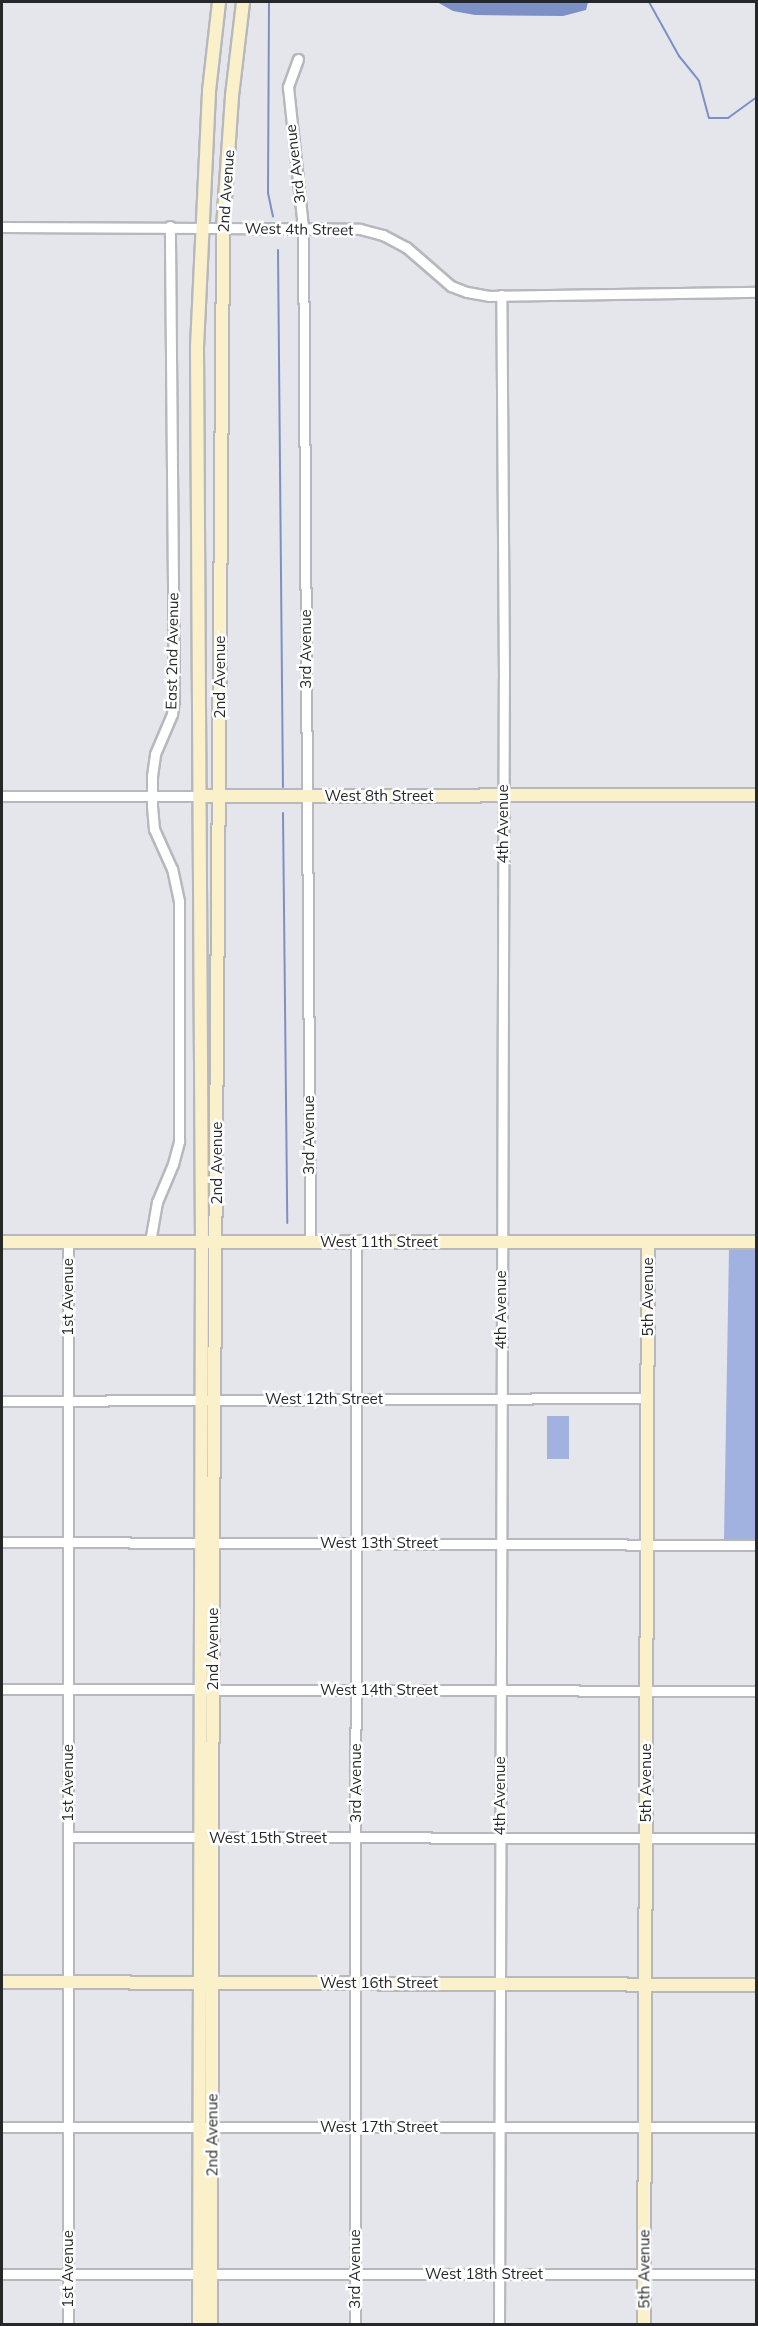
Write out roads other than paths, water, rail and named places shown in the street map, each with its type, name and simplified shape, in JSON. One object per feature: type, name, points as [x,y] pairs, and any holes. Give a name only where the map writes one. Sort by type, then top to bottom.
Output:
[{"type":"main road","name":"2nd Avenue","points":[[206,1838],[213,1690],[201,1400],[197,348],[209,91],[219,2]]},
{"type":"main road","name":"2nd Avenue","points":[[199,2325],[205,2274],[213,2127],[206,1983],[206,1838],[200,1689],[215,1400],[223,228],[232,96],[243,2]]},
{"type":"main road","name":"West 8th Street","points":[[199,796],[756,795]]},
{"type":"main road","name":"West 11th Street","points":[[2,1242],[756,1242]]},
{"type":"main road","name":"5th Avenue","points":[[644,2325],[648,1242]]},
{"type":"main road","name":"West 16th Street","points":[[2,1982],[756,1985]]},
{"type":"main road","name":"2nd Avenue","points":[[206,1983],[199,2127],[205,2274],[211,2325]]},
{"type":"street","name":"3rd Avenue","points":[[298,59],[288,87],[303,228],[310,1242]]},
{"type":"street","name":"West 4th Street","points":[[2,227],[170,226],[360,229],[383,235],[406,247],[451,286],[467,292],[501,296],[756,291]]},
{"type":"street","name":"East 2nd Avenue","points":[[150,1242],[157,1202],[173,1164],[179,1141],[179,901],[172,869],[154,829],[152,796],[155,754],[172,714],[174,699],[170,226]]},
{"type":"street","name":"4th Avenue","points":[[500,2325],[501,296]]},
{"type":"street","name":"West 8th Street","points":[[2,796],[199,796]]},
{"type":"street","name":"1st Avenue","points":[[68,1242],[68,2325]]},
{"type":"street","name":"3rd Avenue","points":[[355,2325],[356,1242]]},
{"type":"street","name":"West 12th Street","points":[[2,1401],[647,1398]]},
{"type":"street","name":"West 13th Street","points":[[2,1542],[756,1545]]},
{"type":"street","name":"West 14th Street","points":[[2,1689],[756,1691]]},
{"type":"street","name":"West 15th Street","points":[[68,1838],[756,1838]]},
{"type":"street","name":"West 17th Street","points":[[2,2127],[756,2127]]},
{"type":"street","name":"West 18th Street","points":[[2,2274],[756,2274]]},
{"type":"waterway","points":[[269,2],[268,193],[273,216]]},
{"type":"waterway","points":[[649,2],[679,56],[699,81],[709,118],[728,118],[756,98]]},
{"type":"waterway","points":[[278,250],[283,787]]},
{"type":"waterway","points":[[283,813],[287,1223]]}]
